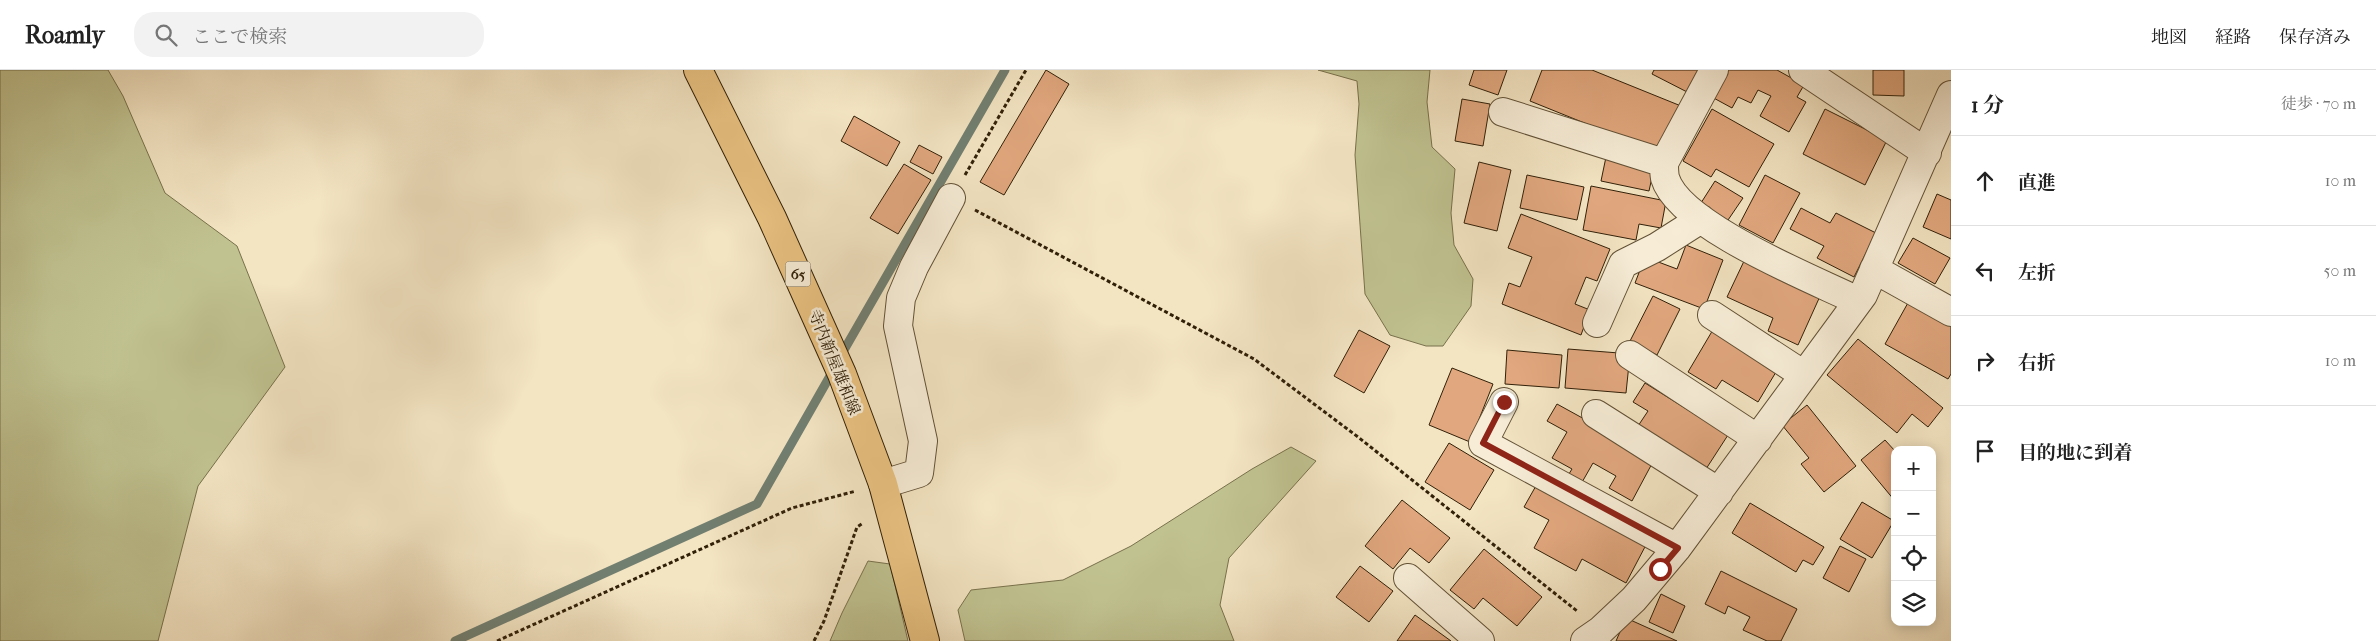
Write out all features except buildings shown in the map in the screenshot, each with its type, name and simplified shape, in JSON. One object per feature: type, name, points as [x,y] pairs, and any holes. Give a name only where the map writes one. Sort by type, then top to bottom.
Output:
[{"type":"main road","name":"寺内新屋雄和線","points":[[698,70],[772,218],[842,374],[886,496],[925,641]]},
{"type":"street","points":[[1714,70],[1664,163],[1665,177],[1671,189],[1688,209],[1728,238],[1858,301]]},
{"type":"street","points":[[1803,70],[1927,153]]},
{"type":"street","points":[[1593,635],[1634,599],[1678,548],[1858,301],[1927,153],[1951,95]]},
{"type":"street","points":[[1503,112],[1664,163]]},
{"type":"street","points":[[886,496],[919,474],[923,442],[898,326],[901,298],[914,267],[951,198]]},
{"type":"street","points":[[1597,324],[1623,264],[1657,247],[1701,218]]},
{"type":"street","points":[[1874,269],[1951,312]]},
{"type":"street","points":[[1712,315],[1804,375]]},
{"type":"street","points":[[1630,355],[1758,438]]},
{"type":"street","points":[[1504,402],[1483,443],[1678,548]]},
{"type":"street","points":[[1596,414],[1719,492]]},
{"type":"street","points":[[1408,578],[1480,641]]},
{"type":"path","points":[[1026,70],[951,198],[1254,359],[1358,438],[1593,635]]},
{"type":"path","points":[[497,641],[792,508],[886,496]]},
{"type":"path","points":[[814,641],[857,527],[886,496]]},
{"type":"green space","points":[[0,70],[108,70],[123,96],[165,193],[237,246],[285,367],[198,486],[158,641],[0,641]]},
{"type":"green space","points":[[1318,70],[1430,70],[1427,102],[1432,147],[1455,169],[1451,213],[1454,245],[1473,279],[1471,306],[1443,346],[1426,346],[1390,335],[1365,294],[1355,155],[1359,104],[1357,81]]},
{"type":"green space","points":[[1291,447],[1316,461],[1229,558],[1220,605],[1234,641],[965,641],[958,610],[971,590],[1063,580],[1131,546],[1252,469]]},
{"type":"green space","points":[[868,561],[890,564],[908,641],[830,641]]},
{"type":"waterway","points":[[840,357],[1005,70]]},
{"type":"waterway","points":[[455,641],[757,504],[834,369]]},
{"type":"route","points":[[1504,402],[1483,443],[1678,548],[1660,569]]}]
